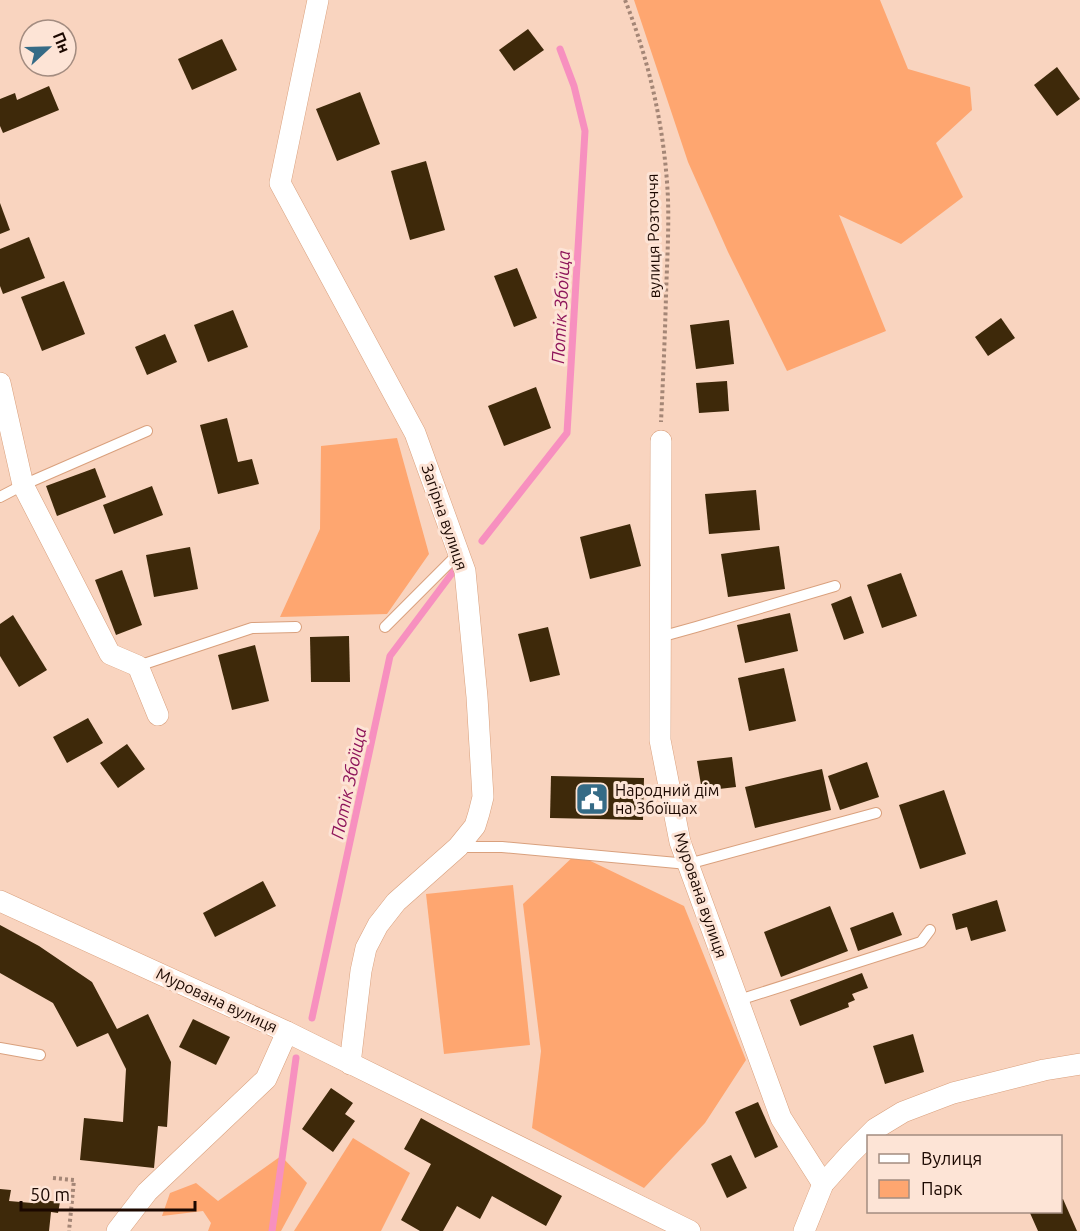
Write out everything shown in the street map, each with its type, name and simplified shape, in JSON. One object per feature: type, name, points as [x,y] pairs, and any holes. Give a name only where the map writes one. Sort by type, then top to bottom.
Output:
[{"type":"street","name":"Загірна вулиця","points":[[318,0],[280,183],[415,433],[465,571],[477,697],[483,797],[475,826],[458,847],[396,902],[378,925],[366,948],[361,971],[350,1064]]},
{"type":"street","points":[[0,383],[22,485],[110,654],[138,666],[158,715]]},
{"type":"street","name":"Мурована вулиця","points":[[661,441],[660,740],[680,842],[781,1118],[823,1184]]},
{"type":"street","name":"Мурована вулиця","points":[[0,901],[287,1032],[690,1231]]},
{"type":"street","points":[[117,1231],[147,1192],[266,1078],[287,1032]]},
{"type":"street","points":[[869,1135],[903,1112],[953,1093],[1044,1070],[1080,1064]]},
{"type":"street","points":[[804,1231],[823,1184],[867,1137]]},
{"type":"lane","points":[[0,496],[147,431]]},
{"type":"lane","points":[[385,627],[459,553]]},
{"type":"lane","points":[[660,636],[835,586]]},
{"type":"lane","points":[[138,666],[252,628],[296,627]]},
{"type":"lane","points":[[458,847],[502,848],[688,864],[876,813]]},
{"type":"lane","points":[[739,1000],[921,942],[930,930]]},
{"type":"lane","points":[[0,1048],[40,1055]]},
{"type":"path","name":"вулиця Розточчя","points":[[625,0],[647,64],[656,105],[668,199],[661,441]]},
{"type":"path","points":[[53,1178],[74,1180],[69,1231]]},
{"type":"green space","points":[[634,0],[880,0],[908,69],[970,87],[972,110],[936,143],[963,197],[901,244],[839,215],[886,331],[787,371],[728,252],[688,162]]},
{"type":"green space","points":[[397,438],[429,554],[387,614],[280,617],[320,529],[321,446]]},
{"type":"green space","points":[[576,854],[684,906],[746,1060],[705,1123],[644,1188],[532,1128],[541,1051],[523,904]]},
{"type":"green space","points":[[513,885],[530,1045],[444,1054],[426,894]]},
{"type":"green space","points":[[353,1138],[410,1173],[381,1231],[294,1231]]},
{"type":"green space","points":[[281,1156],[307,1183],[281,1231],[208,1231],[211,1223],[203,1211],[162,1216],[170,1193],[196,1183],[218,1201]]},
{"type":"building","points":[[528,29],[544,50],[514,71],[499,50]]},
{"type":"building","points":[[222,39],[237,70],[192,90],[178,59]]},
{"type":"building","points":[[1057,67],[1080,99],[1057,116],[1034,85]]},
{"type":"building","points":[[49,86],[59,110],[3,133],[0,126],[0,99],[15,93],[17,100]]},
{"type":"building","points":[[360,92],[380,144],[337,161],[316,109]]},
{"type":"building","points":[[426,161],[445,230],[410,240],[391,171]]},
{"type":"building","points":[[0,203],[10,230],[0,234]]},
{"type":"building","points":[[29,237],[45,278],[3,294],[0,286],[0,249]]},
{"type":"building","points":[[517,268],[537,318],[514,327],[494,276]]},
{"type":"building","points":[[64,281],[85,334],[42,351],[21,297]]},
{"type":"building","points":[[233,310],[248,347],[208,362],[194,325]]},
{"type":"building","points":[[1001,318],[1015,338],[988,356],[975,337]]},
{"type":"building","points":[[729,320],[734,364],[696,369],[690,325]]},
{"type":"building","points":[[165,334],[177,362],[147,375],[135,347]]},
{"type":"building","points":[[727,381],[729,411],[699,413],[696,383]]},
{"type":"building","points":[[536,387],[551,428],[504,446],[488,406]]},
{"type":"building","points":[[227,418],[238,462],[252,459],[259,484],[218,494],[200,425]]},
{"type":"building","points":[[95,468],[106,497],[57,516],[46,486]]},
{"type":"building","points":[[152,486],[163,515],[114,534],[103,505]]},
{"type":"building","points":[[756,490],[760,530],[709,534],[705,494]]},
{"type":"building","points":[[630,524],[641,566],[590,579],[580,537]]},
{"type":"building","points":[[779,546],[785,589],[728,597],[721,554]]},
{"type":"building","points":[[190,547],[198,589],[154,597],[146,555]]},
{"type":"building","points":[[122,570],[142,625],[116,635],[95,580]]},
{"type":"building","points":[[901,573],[917,616],[882,628],[867,585]]},
{"type":"building","points":[[851,596],[864,633],[844,640],[831,604]]},
{"type":"building","points":[[790,613],[798,651],[745,663],[737,625]]},
{"type":"building","points":[[13,615],[47,670],[19,687],[0,656],[0,624]]},
{"type":"building","points":[[548,627],[560,675],[530,682],[518,634]]},
{"type":"building","points":[[349,636],[350,682],[311,682],[310,637]]},
{"type":"building","points":[[255,645],[269,701],[232,710],[218,655]]},
{"type":"building","points":[[784,668],[796,721],[749,731],[738,678]]},
{"type":"building","points":[[88,718],[103,743],[67,763],[53,737]]},
{"type":"building","points":[[127,744],[145,769],[118,788],[100,763]]},
{"type":"building","points":[[732,757],[736,787],[702,791],[697,761]]},
{"type":"building","points":[[867,762],[879,797],[840,810],[828,776]]},
{"type":"building","points":[[822,769],[831,810],[755,828],[745,787]]},
{"type":"building","points":[[551,776],[644,778],[643,820],[550,818]]},
{"type":"building","points":[[944,790],[966,854],[920,869],[899,805]]},
{"type":"building","points":[[263,881],[276,906],[215,937],[203,913]]},
{"type":"building","points":[[997,900],[1006,931],[971,941],[967,927],[956,930],[952,914]]},
{"type":"building","points":[[830,906],[848,951],[781,977],[764,932]]},
{"type":"building","points":[[893,912],[902,935],[858,951],[850,928]]},
{"type":"building","points":[[0,925],[39,946],[92,982],[117,1029],[148,1014],[171,1062],[167,1127],[158,1126],[154,1168],[80,1160],[84,1118],[123,1122],[126,1069],[108,1033],[77,1047],[53,1003],[0,973]]},
{"type":"building","points":[[862,973],[868,988],[852,994],[855,1000],[848,1003],[849,1007],[800,1026],[790,1000]]},
{"type":"building","points":[[193,1019],[230,1037],[216,1065],[179,1047]]},
{"type":"building","points":[[913,1034],[924,1072],[885,1084],[873,1046]]},
{"type":"building","points":[[331,1088],[353,1103],[345,1114],[355,1121],[333,1152],[302,1129]]},
{"type":"building","points":[[758,1102],[778,1147],[755,1158],[735,1112]]},
{"type":"building","points":[[421,1118],[562,1196],[546,1226],[492,1196],[480,1219],[457,1206],[443,1231],[420,1231],[401,1220],[431,1164],[404,1149]]},
{"type":"building","points":[[731,1155],[747,1188],[727,1198],[711,1164]]},
{"type":"building","points":[[0,1189],[11,1190],[9,1201],[32,1203],[33,1199],[60,1202],[58,1213],[51,1212],[49,1231],[0,1231]]},
{"type":"building","points":[[1062,1199],[1077,1231],[1038,1231],[1030,1213],[1062,1213]]},
{"type":"waterway","name":"Потік Збоїща","points":[[482,541],[567,433],[585,131],[574,86],[560,49]]},
{"type":"waterway","name":"Потік Збоїща","points":[[312,1018],[390,656],[453,572]]},
{"type":"waterway","name":"Потік Збоїща","points":[[272,1231],[296,1058]]},
{"type":"place","name":"Народний дім на Збоїщах","points":[[592,799]]}]
